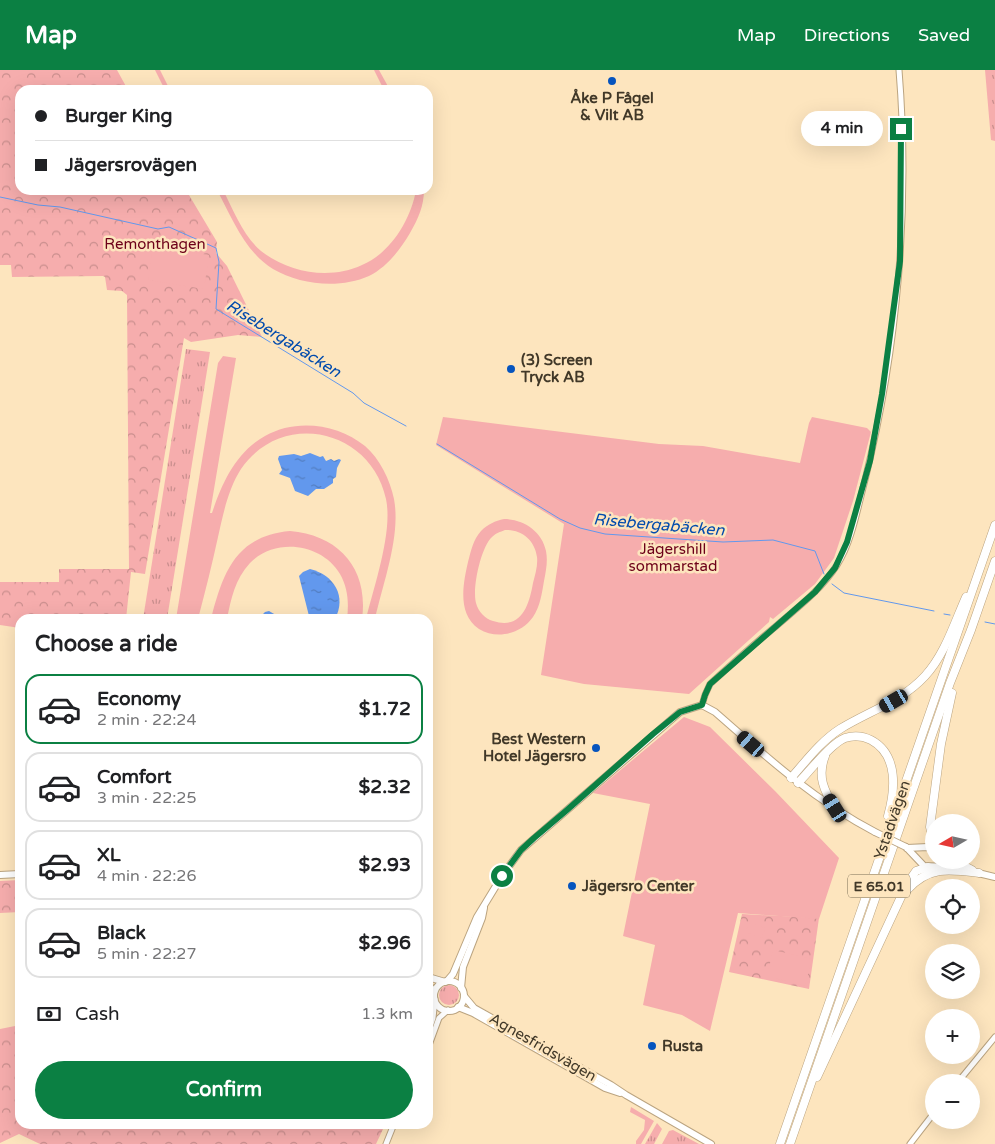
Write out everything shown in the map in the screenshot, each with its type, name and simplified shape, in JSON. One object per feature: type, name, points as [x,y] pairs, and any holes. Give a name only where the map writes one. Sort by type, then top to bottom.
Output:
[{"type":"highway","name":"Ystadvägen","points":[[780,1144],[995,524]]},
{"type":"highway","points":[[791,778],[820,746],[840,730],[894,701],[909,691],[926,675],[949,637],[966,597],[984,546],[991,536]]},
{"type":"highway","name":"Ystadvägen","points":[[790,1144],[950,683],[995,561]]},
{"type":"highway","points":[[932,814],[946,715],[971,630]]},
{"type":"highway","points":[[798,783],[840,740],[857,736],[868,738],[882,748],[891,763],[894,782],[890,810],[874,862],[872,875]]},
{"type":"highway","points":[[826,754],[822,768],[822,782],[835,808]]},
{"type":"highway","points":[[933,808],[933,814]]},
{"type":"highway","points":[[798,1120],[878,943],[909,880],[914,873],[925,869]]},
{"type":"highway","points":[[971,869],[979,873]]},
{"type":"highway","points":[[902,895],[919,878],[934,872],[952,870],[979,873]]},
{"type":"main road","points":[[435,998],[438,986],[454,974],[468,934],[517,855],[534,838],[680,712],[702,705],[715,712],[791,778],[835,808],[875,832],[907,848],[925,866]]},
{"type":"main road","points":[[907,848],[925,847]]},
{"type":"main road","points":[[965,869],[995,877]]},
{"type":"main road","points":[[0,875],[15,874]]},
{"type":"main road","points":[[461,988],[463,967],[482,918],[485,904]]},
{"type":"main road","points":[[433,979],[455,982],[461,988],[464,996],[463,1001],[458,1008],[448,1010],[440,1007],[433,991]]},
{"type":"main road","name":"Agnesfridsvägen","points":[[464,996],[471,1006],[711,1144]]},
{"type":"main road","name":"Agnesfridsvägen","points":[[458,1008],[469,1011],[605,1088],[626,1095]]},
{"type":"street","points":[[702,705],[710,684],[827,580],[839,562],[854,520],[870,461],[898,285],[902,156],[898,70]]},
{"type":"street","points":[[433,1018],[435,998]]},
{"type":"street","points":[[433,1034],[439,1018],[448,1010]]},
{"type":"street","points":[[965,1074],[995,1037]]},
{"type":"street","points":[[910,1144],[925,1125]]},
{"type":"street","points":[[386,1144],[392,1129]]},
{"type":"green space","name":"Remonthagen","points":[[0,70],[117,70],[125,85],[15,85],[15,195],[189,195],[217,242],[216,253],[227,266],[262,337],[238,335],[191,342],[184,338],[145,574],[131,572],[127,614],[15,614],[15,627],[0,625],[0,582],[59,582],[59,569],[129,569],[127,295],[122,291],[107,290],[105,277],[103,276],[12,277],[11,265],[0,265]]},
{"type":"green space","points":[[155,70],[160,70],[168,85],[162,85]]},
{"type":"green space","points":[[374,70],[379,70],[387,85],[382,85]]},
{"type":"green space","points":[[985,70],[995,70],[995,141],[991,140]]},
{"type":"green space","points":[[220,195],[225,195],[249,238],[261,251],[272,259],[284,265],[310,272],[337,272],[350,270],[362,265],[382,252],[398,234],[410,212],[415,195],[424,195],[416,223],[402,246],[387,263],[369,276],[346,283],[308,282],[295,279],[273,269],[263,262],[247,244]]},
{"type":"green space","points":[[153,246],[209,255],[204,289],[148,280]]},
{"type":"green space","points":[[186,349],[210,352],[168,614],[144,614]]},
{"type":"green space","points":[[223,356],[236,358],[210,513],[212,513],[220,491],[238,459],[265,436],[277,430],[303,425],[330,428],[354,439],[365,446],[380,463],[390,485],[396,513],[393,544],[376,614],[367,614],[382,559],[387,527],[386,499],[377,475],[363,456],[344,443],[323,435],[301,434],[279,439],[258,450],[241,469],[227,502],[199,614],[177,614],[218,363]]},
{"type":"green space","name":"Jägershill sommarstad","points":[[443,417],[659,444],[703,446],[800,463],[812,417],[867,428],[871,432],[853,501],[834,558],[815,584],[773,619],[770,617],[769,622],[689,694],[584,684],[541,675],[564,524],[436,445]]},
{"type":"green space","points":[[504,519],[518,521],[536,532],[544,544],[547,558],[539,604],[533,617],[522,628],[501,635],[486,632],[472,623],[467,615],[463,589],[470,554],[478,534],[492,523]],"holes":[[[505,530],[522,534],[530,541],[536,551],[537,564],[529,599],[522,614],[511,622],[503,623],[490,620],[480,612],[476,603],[475,588],[478,568],[488,542],[497,534]]]},
{"type":"green space","points":[[290,531],[307,534],[323,539],[336,547],[355,570],[361,585],[362,614],[347,614],[348,601],[343,579],[332,564],[310,550],[298,547],[285,547],[272,549],[250,563],[237,582],[228,614],[212,614],[221,586],[235,559],[244,549],[257,540],[272,534]]},
{"type":"green space","points":[[684,717],[710,727],[839,858],[819,919],[738,913],[710,1031],[682,1015],[643,1005],[655,945],[623,936],[650,804],[593,793]]},
{"type":"green space","points":[[15,880],[15,912],[0,913],[0,881]]},
{"type":"green space","points":[[742,914],[819,918],[809,989],[729,972]]},
{"type":"green space","points":[[749,923],[765,928],[762,938],[745,932]]},
{"type":"green space","points":[[773,950],[812,959],[805,986],[767,976]]},
{"type":"green space","points":[[445,985],[453,985],[459,991],[459,999],[453,1005],[445,1005],[439,999],[439,991]]},
{"type":"green space","points":[[15,1026],[15,1129],[383,1129],[376,1144],[40,1144],[19,1134],[0,1143],[0,1029]]},
{"type":"green space","points":[[631,1107],[654,1121],[641,1144],[636,1144],[636,1141],[644,1130],[645,1120],[630,1112]]},
{"type":"green space","points":[[657,1123],[662,1129],[654,1144],[645,1144]]},
{"type":"green space","points":[[673,1130],[699,1144],[662,1144],[669,1131]]},
{"type":"water","points":[[310,453],[320,457],[323,456],[326,461],[331,459],[334,461],[341,460],[333,483],[324,489],[316,489],[308,496],[295,491],[290,478],[279,474],[282,470],[278,459],[279,456],[294,454],[301,456]]},
{"type":"water","points":[[310,569],[326,576],[332,581],[339,595],[340,602],[337,614],[309,614],[299,576]]},
{"type":"water","points":[[269,611],[274,614],[263,614]]},
{"type":"waterway","name":"Risebergabäcken","points":[[0,197],[38,205],[60,207],[158,229],[169,227],[216,248],[219,262],[216,309],[353,393],[364,403],[406,426]]},
{"type":"waterway","name":"Risebergabäcken","points":[[437,444],[560,519],[580,528],[605,534],[723,542],[773,540],[815,551],[824,574]]},
{"type":"waterway","name":"Risebergabäcken","points":[[832,584],[844,593],[934,611]]},
{"type":"waterway","name":"Risebergabäcken","points":[[944,614],[950,615]]},
{"type":"waterway","name":"Risebergabäcken","points":[[985,622],[995,624]]},
{"type":"place","name":"Åke P Fågel & Vilt AB","points":[[612,81]]},
{"type":"place","name":"(3) Screen Tryck AB","points":[[511,369]]},
{"type":"place","name":"Best Western Hotel Jägersro","points":[[596,748]]},
{"type":"place","name":"Jägersro Center","points":[[572,886]]},
{"type":"place","name":"Rusta","points":[[652,1046]]},
{"type":"route","points":[[502,876],[521,850],[653,734],[684,709],[702,705],[710,684],[815,592],[827,580],[839,562],[860,502],[870,461],[888,360],[900,261],[901,129]]}]
